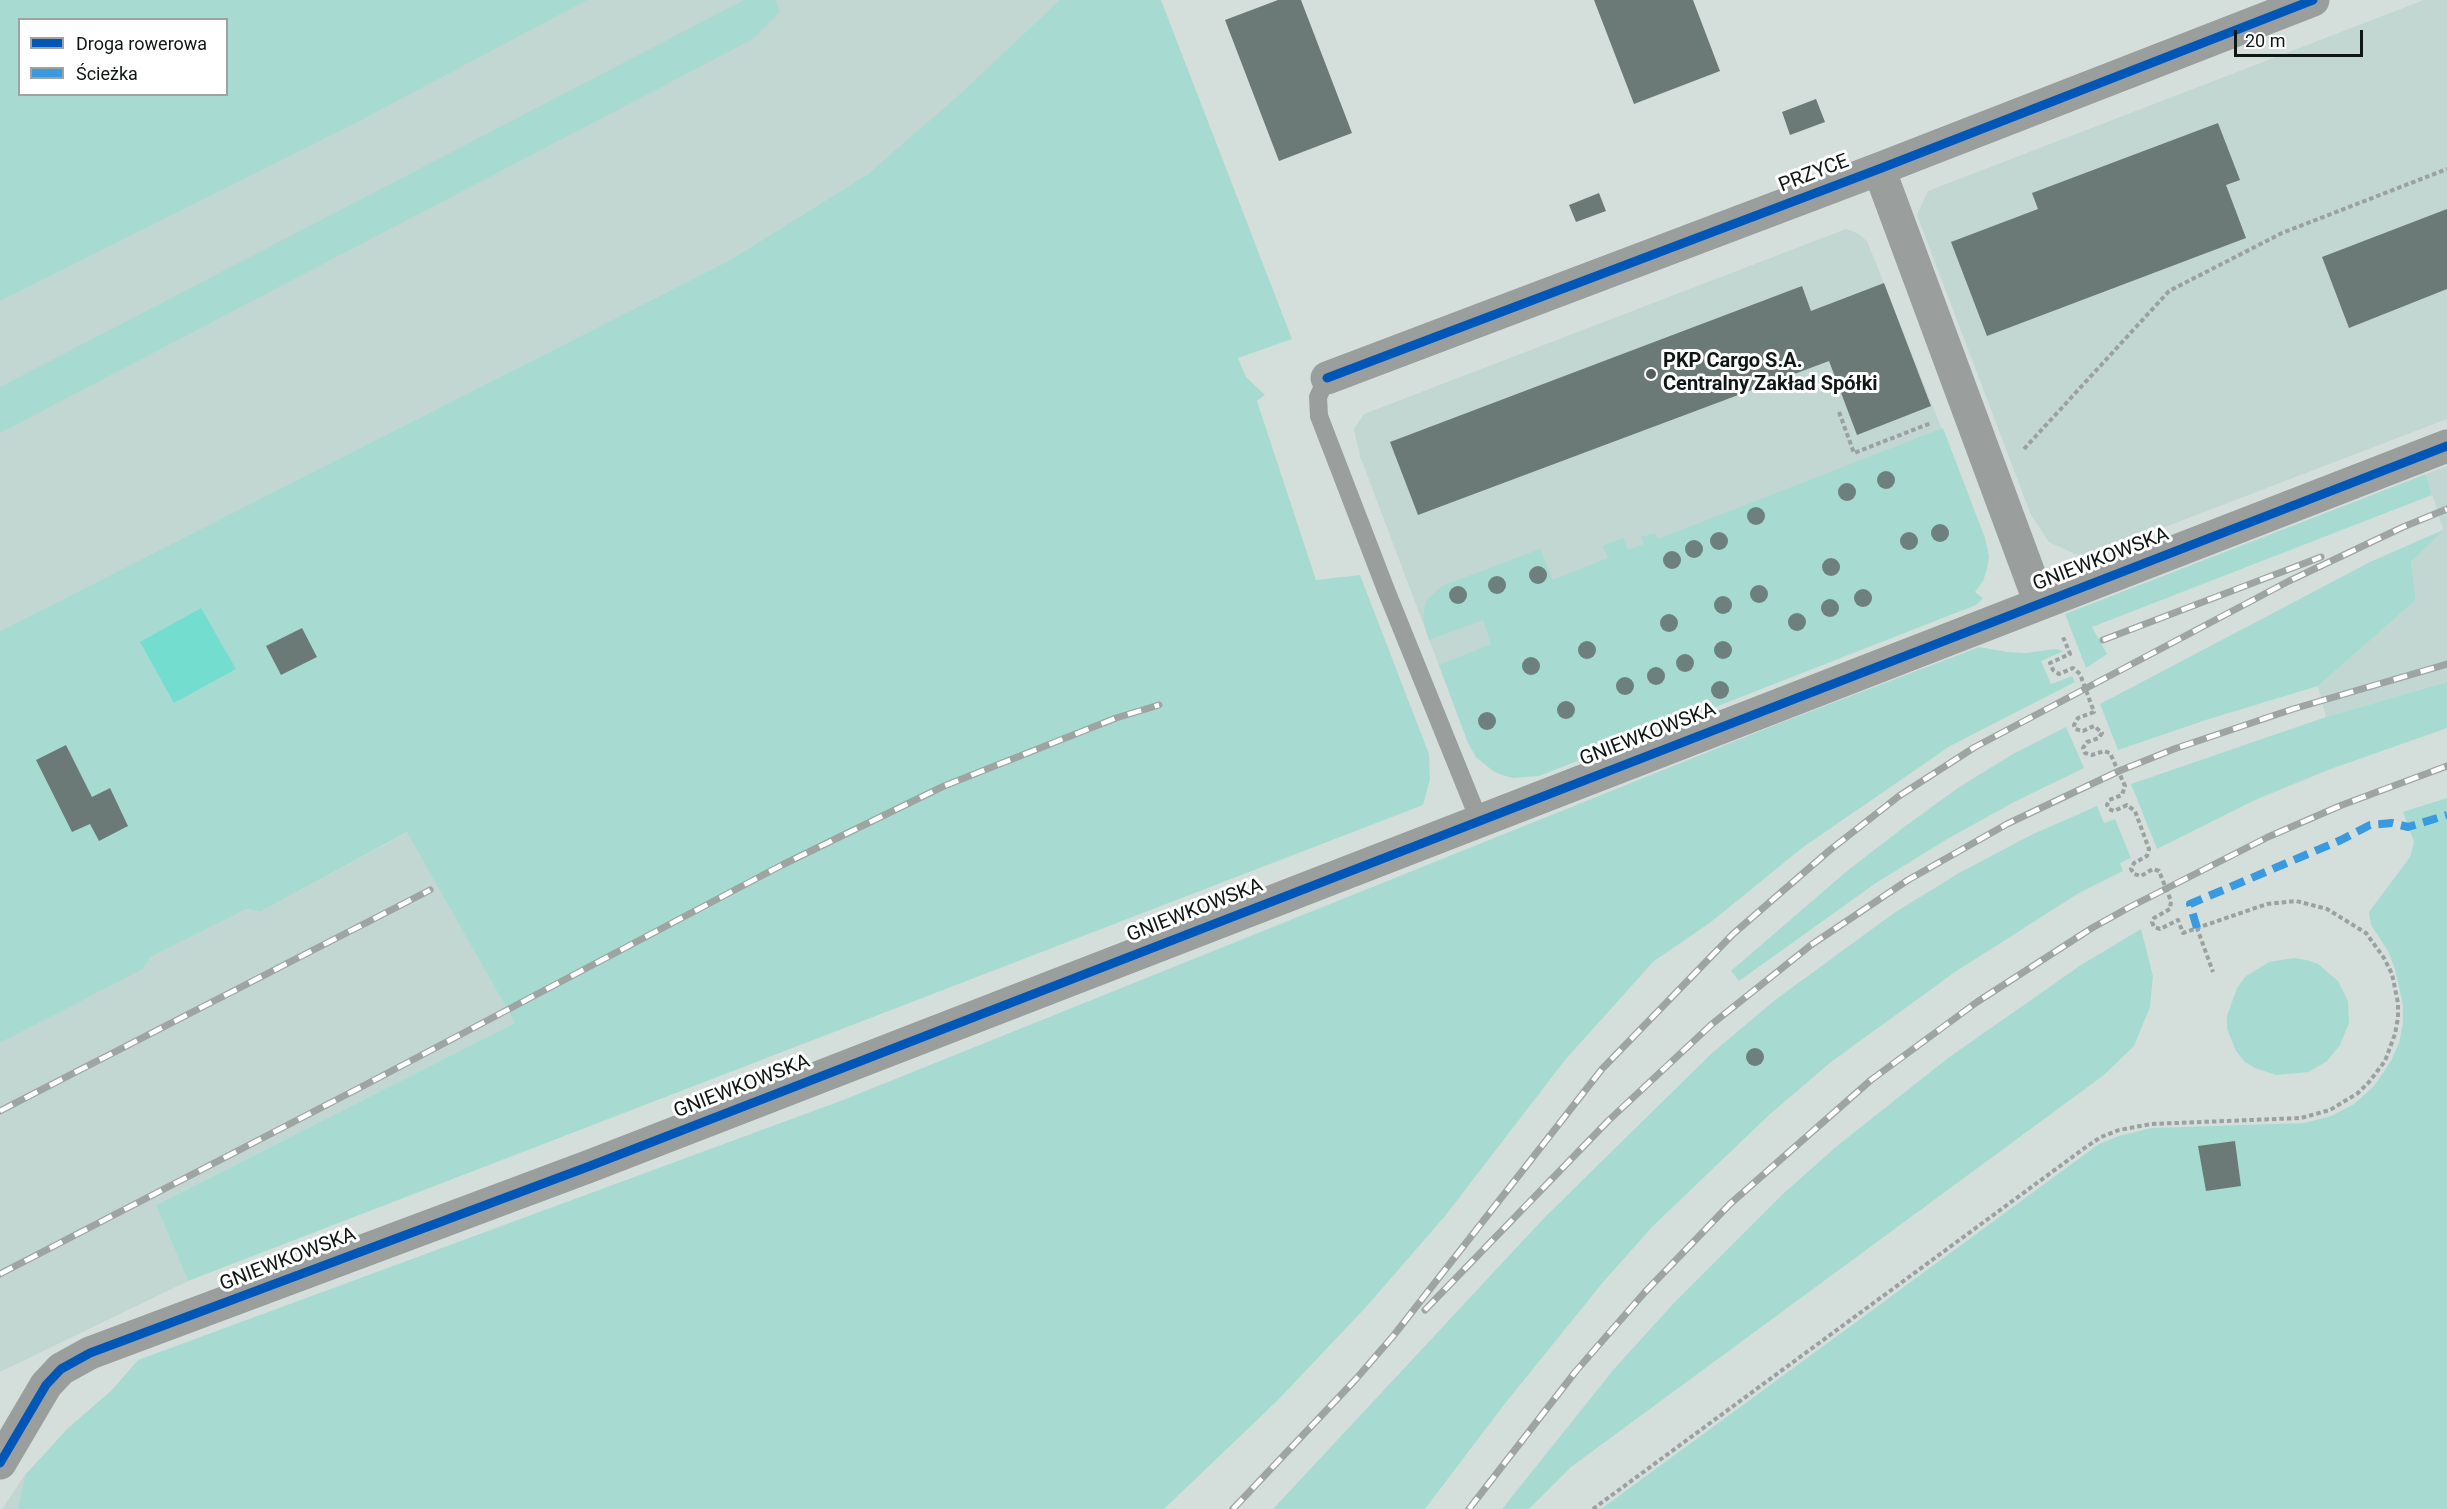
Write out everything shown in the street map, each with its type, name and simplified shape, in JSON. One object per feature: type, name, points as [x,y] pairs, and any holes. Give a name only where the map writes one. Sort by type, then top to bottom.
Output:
[{"type":"street","name":"PRZYCE","points":[[1327,378],[1879,169],[2313,0]]},
{"type":"street","name":"PRZYCE","points":[[1879,169],[2040,603]]},
{"type":"street","name":"GNIEWKOWSKA","points":[[0,1463],[46,1385],[61,1369],[90,1353],[590,1166],[2447,446]]},
{"type":"lane","points":[[1327,378],[1318,398],[1322,423],[1479,820]]},
{"type":"path","points":[[1994,480],[2169,291],[2282,233],[2447,169]]},
{"type":"path","points":[[1839,412],[1854,453],[1968,409]]},
{"type":"path","points":[[1593,1509],[2102,1137],[2119,1130],[2151,1124],[2301,1118],[2330,1110],[2358,1093],[2385,1061],[2398,1018],[2398,1003],[2391,974],[2384,958],[2366,933],[2327,909],[2296,901],[2267,904],[2183,933],[2178,920],[2160,929],[2154,927],[2152,922],[2154,918],[2170,909],[2171,901],[2159,871],[2153,869],[2141,876],[2134,874],[2131,868],[2134,863],[2147,856],[2149,849],[2135,811],[2127,805],[2114,811],[2107,805],[2109,800],[2122,795],[2125,786],[2110,753],[2104,751],[2092,755],[2085,753],[2083,748],[2087,742],[2099,738],[2102,733],[2094,726],[2083,731],[2075,729],[2074,725],[2078,718],[2094,712],[2080,674],[2073,668],[2059,674],[2053,670],[2050,663],[2070,654],[2064,639],[2054,643]]},
{"type":"path","points":[[2198,928],[2213,972]]},
{"type":"shaded area","points":[[0,0],[1147,0],[730,260],[0,631]]},
{"type":"shaded area","points":[[587,0],[361,120],[0,301],[0,1]]},
{"type":"shaded area","points":[[744,0],[776,0],[780,12],[753,39],[0,433],[0,387]]},
{"type":"shaded area","points":[[1060,0],[1161,0],[1292,339],[1238,358],[1246,377],[1265,395],[1257,401],[1316,580],[1360,575],[1429,754],[1430,779],[1423,805],[188,1281],[156,1205],[515,1023],[407,832],[260,912],[247,909],[150,957],[143,969],[0,1043],[0,631],[730,260],[868,174],[957,97]]},
{"type":"shaded area","points":[[2424,0],[2447,0],[2447,419],[2084,558],[2049,542],[2031,515],[1917,215],[1928,191]]},
{"type":"shaded area","points":[[1846,229],[1857,233],[1867,241],[1985,538],[1989,557],[1983,581],[1962,605],[1502,775],[1493,771],[1476,757],[1468,743],[1360,456],[1354,429],[1364,414]]},
{"type":"shaded area","points":[[1943,428],[1985,538],[1989,557],[1983,581],[1975,592],[1983,598],[1976,605],[1539,776],[1513,778],[1502,775],[1493,771],[1476,757],[1468,743],[1439,665],[1491,644],[1483,620],[1429,640],[1423,619],[1425,602],[1442,586],[1540,549],[1553,580],[1608,558],[1603,546],[1623,538],[1628,550],[1644,544],[1641,537],[1655,533],[1658,539]]},
{"type":"shaded area","points":[[2447,466],[2447,682],[2326,717],[2318,686],[2416,600],[2411,562],[2443,529],[2426,474]]},
{"type":"shaded area","points":[[2426,474],[2432,495],[2092,627],[2107,654],[2086,668],[2065,614]]},
{"type":"shaded area","points":[[2443,530],[2411,562],[2416,600],[2318,686],[2118,750],[2100,704],[2370,562]]},
{"type":"shaded area","points":[[201,608],[236,669],[174,703],[140,642]]},
{"type":"shaded area","points":[[1979,647],[2025,653],[2056,649],[2064,651],[2041,661],[2051,684],[2072,676],[2075,682],[1950,746],[1802,848],[1711,922],[1654,961],[1565,1060],[1445,1216],[1367,1306],[1278,1400],[1164,1509],[18,1509],[25,1475],[68,1428],[112,1390],[138,1360],[843,1100],[1775,725]]},
{"type":"shaded area","points":[[2447,682],[2447,728],[2328,770],[2255,800],[2157,849],[2131,784],[2326,717]]},
{"type":"shaded area","points":[[2066,727],[2084,768],[2016,801],[1949,838],[1876,883],[1739,981],[1731,971],[1847,871],[1904,827],[1958,788],[2011,755]]},
{"type":"shaded area","points":[[2447,798],[2447,1509],[1601,1509],[2099,1144],[2119,1136],[2152,1128],[2304,1123],[2331,1116],[2354,1104],[2374,1086],[2391,1061],[2399,1043],[2403,1023],[2403,1005],[2395,969],[2388,951],[2371,925],[2369,912],[2410,857],[2414,842],[2403,812]]},
{"type":"shaded area","points":[[2097,806],[2104,823],[2115,819],[2131,858],[2120,863],[2123,871],[2079,893],[1955,972],[1831,1062],[1769,1115],[1653,1226],[1604,1281],[1503,1406],[1425,1509],[1273,1509],[1545,1217],[1711,1054],[1775,1000],[1894,913],[1959,873],[2031,835]]},
{"type":"shaded area","points":[[408,832],[515,1023],[156,1205],[188,1281],[0,1372],[0,1043],[142,969],[149,957],[247,909],[260,912]]},
{"type":"shaded area","points":[[2141,929],[2153,976],[2150,1007],[2134,1046],[2104,1075],[1571,1467],[1529,1509],[1502,1509],[1614,1369],[1672,1305],[1784,1193],[1837,1146],[1948,1058],[2081,965]]},
{"type":"shaded area","points":[[2294,958],[2318,964],[2338,981],[2348,1001],[2349,1023],[2340,1045],[2327,1061],[2309,1072],[2276,1075],[2245,1062],[2236,1051],[2227,1029],[2227,1016],[2237,988],[2246,976],[2269,962]]},
{"type":"shaded area","points":[[25,1475],[18,1509],[2,1509]]},
{"type":"building","points":[[1278,0],[1301,0],[1352,133],[1279,161],[1225,20]]},
{"type":"building","points":[[1594,0],[1693,0],[1720,71],[1634,104]]},
{"type":"building","points":[[1816,99],[1825,122],[1790,135],[1782,112]]},
{"type":"building","points":[[2218,123],[2240,180],[2226,185],[2246,238],[1987,336],[1951,242],[2038,209],[2032,193]]},
{"type":"building","points":[[1599,193],[1606,211],[1576,222],[1569,205]]},
{"type":"building","points":[[2447,209],[2447,289],[2349,328],[2322,257]]},
{"type":"building","points":[[1884,283],[1931,406],[1857,435],[1829,361],[1418,515],[1390,442],[1802,286],[1811,311]]},
{"type":"building","points":[[302,628],[317,657],[281,675],[266,646]]},
{"type":"building","points":[[66,745],[92,797],[110,788],[128,826],[99,841],[90,824],[72,832],[36,760]]},
{"type":"building","points":[[2235,1141],[2241,1186],[2206,1191],[2198,1146]]},
{"type":"railway","points":[[1233,1509],[1356,1379],[1394,1335],[1602,1069],[1733,934],[1830,850],[1899,796],[1975,747],[2289,581],[2403,527],[2447,509]]},
{"type":"railway","points":[[2103,640],[2321,557]]},
{"type":"railway","points":[[1425,1310],[1608,1121],[1712,1024],[1811,945],[1908,880],[2007,824],[2119,771],[2174,749],[2293,709],[2447,664]]},
{"type":"railway","points":[[0,1274],[782,865],[944,786],[1116,718],[1159,705]]},
{"type":"railway","points":[[1469,1509],[1576,1371],[1645,1292],[1730,1204],[1871,1080],[1977,1002],[2092,928],[2128,908],[2268,837],[2342,805],[2447,766]]},
{"type":"railway","points":[[0,1111],[430,890]]},
{"type":"marked path","points":[[2197,928],[2190,904],[2341,840],[2370,825],[2392,823],[2408,827],[2447,815]]},
{"type":"cycle path","points":[[1327,378],[1879,169],[2313,0]]},
{"type":"cycle path","points":[[0,1463],[46,1385],[61,1369],[90,1353],[590,1166],[2447,446]]},
{"type":"place","name":"PKP Cargo S.A. Centralny Zakład Spółki","points":[[1651,374]]}]
